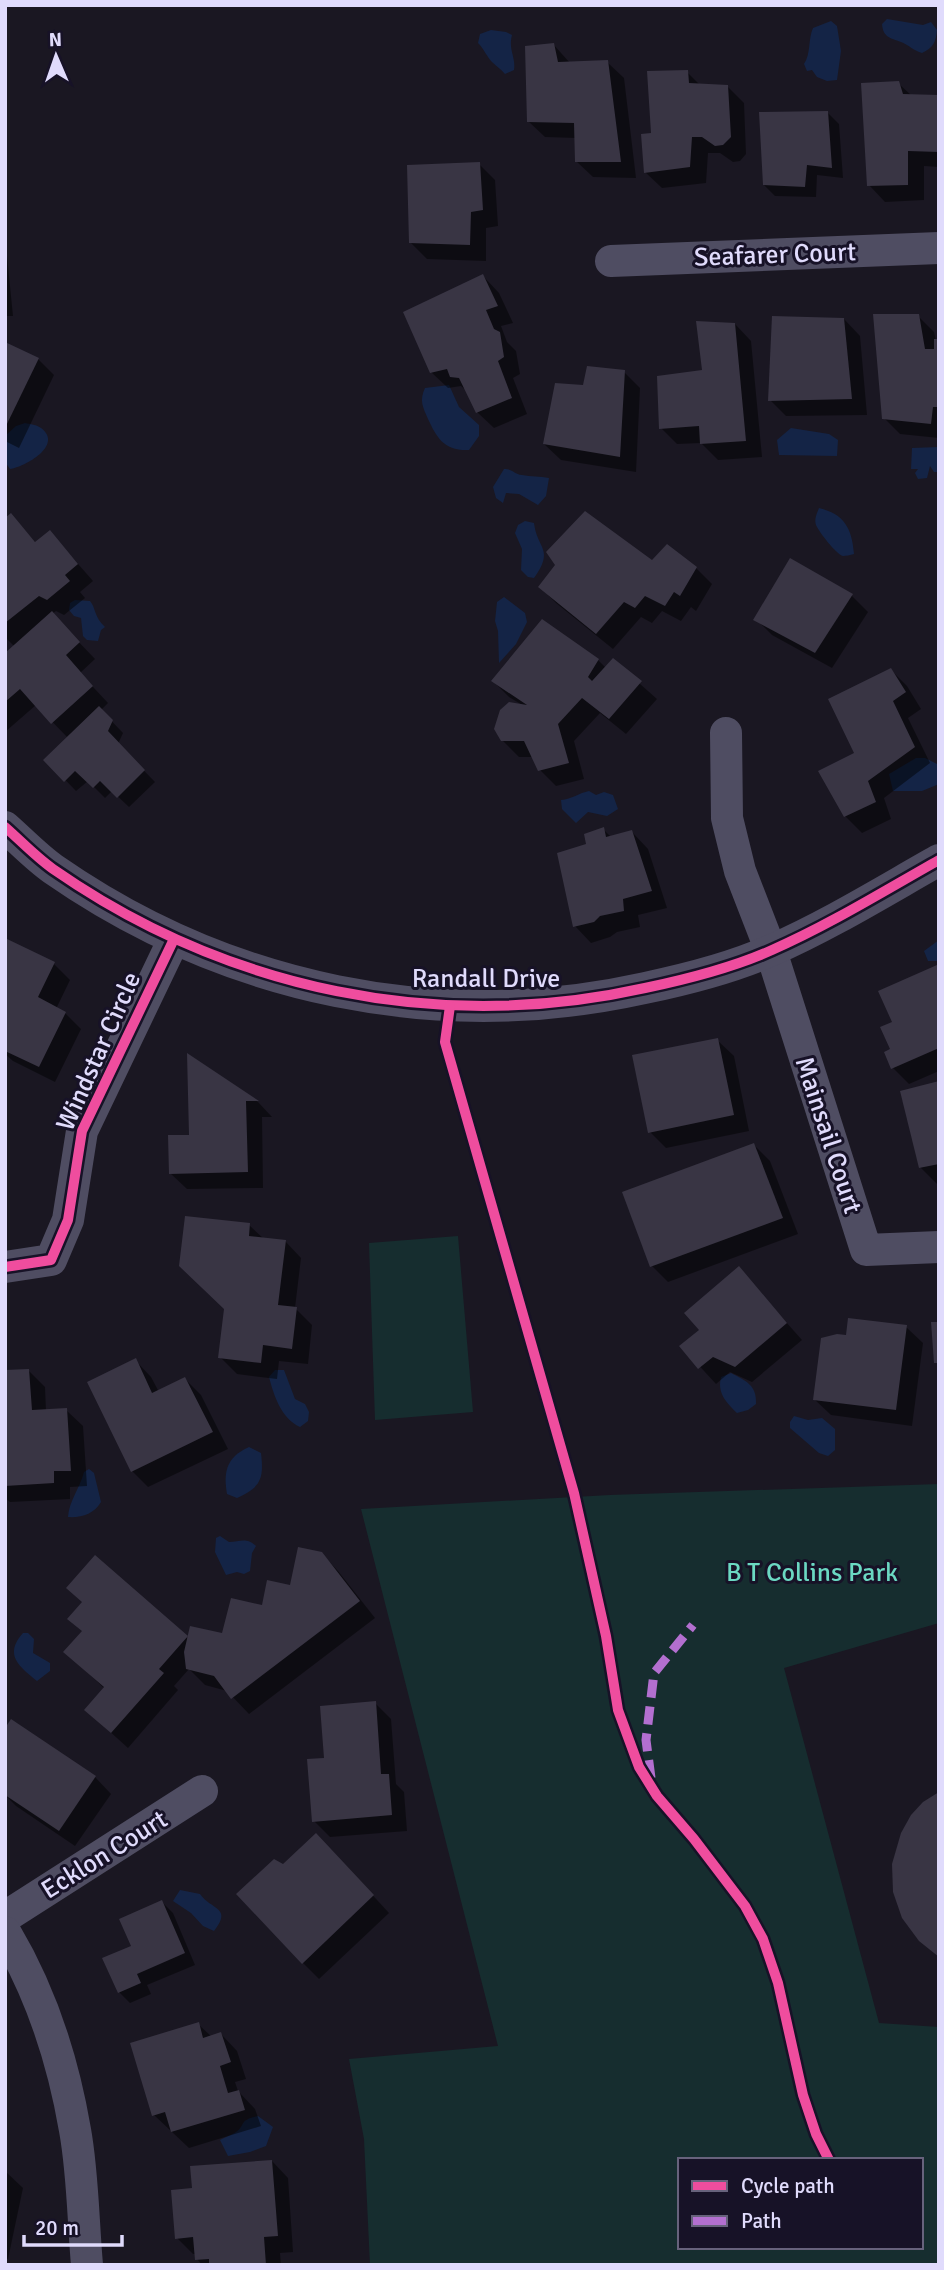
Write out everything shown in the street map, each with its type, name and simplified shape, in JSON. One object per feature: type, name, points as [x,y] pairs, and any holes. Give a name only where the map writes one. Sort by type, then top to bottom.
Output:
[{"type":"street","name":"Seafarer Court","points":[[611,261],[939,247]]},
{"type":"street","points":[[726,733],[727,818],[740,871],[771,951]]},
{"type":"street","name":"Randall Drive","points":[[5,827],[50,867],[116,909],[174,939],[246,968],[321,989],[398,1002],[450,1006],[528,1006],[605,997],[681,980],[771,951],[855,908],[939,860]]},
{"type":"street","name":"Windstar Circle","points":[[5,1267],[51,1260],[68,1220],[82,1131],[174,939]]},
{"type":"street","name":"Mainsail Court","points":[[771,951],[866,1250],[939,1247]]},
{"type":"street","name":"Ecklon Court","points":[[5,1917],[202,1791]]},
{"type":"street","points":[[5,1932],[41,2001],[59,2052],[76,2132],[87,2265]]},
{"type":"green space","points":[[458,1236],[473,1412],[375,1420],[369,1243]]},
{"type":"green space","name":"B T Collins Park","points":[[939,1484],[939,1623],[784,1668],[879,2023],[939,2027],[939,2265],[370,2265],[364,2139],[349,2059],[498,2046],[361,1509],[610,1495]]},
{"type":"water","points":[[887,19],[923,25],[931,22],[937,30],[935,41],[926,51],[916,51],[886,34],[882,24]]},
{"type":"water","points":[[831,21],[837,26],[841,51],[837,80],[827,81],[817,77],[812,70],[807,71],[804,64],[813,28]]},
{"type":"water","points":[[491,30],[512,35],[514,70],[505,74],[490,60],[478,43],[480,34]]},
{"type":"water","points":[[449,385],[459,407],[479,425],[479,436],[469,450],[453,448],[442,442],[423,407],[425,388]]},
{"type":"water","points":[[25,423],[41,428],[48,441],[40,454],[32,460],[10,469],[5,462],[5,436],[16,426]]},
{"type":"water","points":[[791,428],[829,434],[838,440],[837,456],[779,455],[777,440]]},
{"type":"water","points":[[939,447],[939,472],[934,472],[930,466],[927,478],[918,479],[915,473],[918,469],[911,469],[912,448]]},
{"type":"water","points":[[504,469],[522,475],[549,478],[546,496],[538,505],[519,494],[506,493],[503,503],[496,498],[493,487]]},
{"type":"water","points":[[819,508],[841,518],[849,530],[854,554],[843,556],[824,537],[815,523]]},
{"type":"water","points":[[525,521],[534,523],[544,555],[534,578],[528,577],[521,570],[522,549],[515,533],[518,525]]},
{"type":"water","points":[[504,597],[525,613],[527,622],[516,644],[499,663],[495,621],[497,602]]},
{"type":"water","points":[[75,600],[90,601],[105,627],[101,630],[98,641],[87,640],[83,636],[81,618],[74,616],[69,610],[70,603]]},
{"type":"water","points":[[916,758],[925,758],[939,765],[939,784],[922,791],[893,791],[889,774]]},
{"type":"water","points":[[589,791],[596,795],[604,792],[613,795],[618,809],[607,816],[588,812],[576,823],[562,809],[561,800]]},
{"type":"water","points":[[939,940],[939,961],[928,961],[924,951]]},
{"type":"water","points":[[275,1370],[284,1370],[295,1399],[305,1404],[309,1412],[308,1421],[300,1427],[288,1418],[276,1399],[269,1377]]},
{"type":"water","points":[[731,1373],[746,1381],[755,1392],[756,1404],[748,1410],[737,1413],[723,1397],[721,1377]]},
{"type":"water","points":[[794,1416],[808,1420],[822,1418],[835,1429],[835,1450],[828,1456],[819,1453],[790,1428]]},
{"type":"water","points":[[249,1447],[261,1453],[261,1476],[256,1486],[237,1498],[227,1494],[226,1472],[231,1460]]},
{"type":"water","points":[[89,1469],[94,1473],[101,1502],[95,1510],[87,1514],[68,1517],[70,1505],[84,1472]]},
{"type":"water","points":[[220,1536],[229,1542],[246,1541],[256,1546],[252,1553],[250,1571],[226,1575],[215,1552],[216,1538]]},
{"type":"water","points":[[23,1633],[28,1633],[34,1639],[33,1653],[50,1663],[50,1671],[37,1681],[20,1665],[14,1654],[17,1641]]},
{"type":"water","points":[[180,1890],[200,1894],[218,1909],[221,1917],[214,1931],[203,1926],[191,1913],[173,1901]]},
{"type":"water","points":[[258,2116],[273,2127],[266,2146],[228,2156],[220,2140],[236,2132],[248,2119]]},
{"type":"building","points":[[554,43],[558,62],[608,60],[621,162],[575,162],[574,123],[527,122],[525,46]]},
{"type":"building","points":[[688,70],[689,83],[728,85],[731,137],[723,145],[715,146],[702,137],[692,137],[690,167],[644,173],[641,134],[651,133],[647,71]]},
{"type":"building","points":[[899,81],[903,94],[939,95],[939,152],[908,151],[908,185],[867,186],[861,83]]},
{"type":"building","points":[[828,111],[832,168],[807,165],[805,187],[763,185],[759,112]]},
{"type":"building","points":[[480,162],[483,210],[471,212],[470,245],[409,243],[407,165]]},
{"type":"building","points":[[483,274],[498,306],[486,310],[494,329],[500,332],[504,357],[498,361],[512,398],[476,413],[459,378],[450,377],[447,369],[430,373],[403,312]]},
{"type":"building","points":[[873,314],[919,314],[925,349],[934,349],[934,339],[939,339],[939,407],[933,407],[931,424],[882,419]]},
{"type":"building","points":[[772,316],[844,318],[852,399],[768,401]]},
{"type":"building","points":[[696,321],[735,323],[746,441],[700,444],[699,426],[659,429],[657,376],[702,370]]},
{"type":"building","points":[[5,342],[39,358],[5,428]]},
{"type":"building","points":[[587,366],[625,370],[620,457],[543,444],[555,383],[583,385]]},
{"type":"building","points":[[585,511],[652,560],[667,544],[697,567],[680,596],[674,592],[665,606],[645,596],[635,608],[624,602],[596,634],[538,587],[555,565],[546,552]]},
{"type":"building","points":[[11,513],[35,542],[50,530],[78,564],[65,575],[70,581],[47,600],[39,596],[5,623],[5,518]]},
{"type":"building","points":[[790,558],[853,594],[815,653],[753,620]]},
{"type":"building","points":[[52,611],[80,642],[66,655],[93,686],[51,724],[20,689],[5,702],[5,653]]},
{"type":"building","points":[[542,619],[599,659],[588,677],[592,681],[613,658],[642,681],[609,719],[582,698],[558,724],[569,763],[538,771],[524,741],[501,741],[494,729],[500,710],[509,702],[527,705],[491,681]]},
{"type":"building","points":[[891,668],[906,692],[893,701],[915,747],[868,781],[876,802],[844,817],[818,771],[854,753],[828,699]]},
{"type":"building","points":[[99,706],[113,720],[108,731],[145,770],[117,798],[100,781],[93,788],[75,771],[64,782],[43,760]]},
{"type":"building","points":[[604,827],[606,837],[632,830],[652,891],[623,899],[624,911],[600,916],[594,922],[573,927],[557,853],[586,844],[584,834]]},
{"type":"building","points":[[5,938],[55,962],[38,997],[66,1012],[39,1067],[5,1051]]},
{"type":"building","points":[[937,965],[939,1048],[891,1069],[884,1052],[890,1049],[880,1027],[892,1022],[878,991]]},
{"type":"building","points":[[718,1038],[734,1115],[648,1133],[632,1055]]},
{"type":"building","points":[[187,1053],[259,1101],[246,1101],[248,1172],[169,1174],[168,1135],[189,1135]]},
{"type":"building","points":[[939,1081],[939,1164],[919,1168],[900,1091]]},
{"type":"building","points":[[754,1143],[783,1218],[650,1267],[622,1192]]},
{"type":"building","points":[[185,1216],[250,1223],[249,1236],[286,1240],[278,1305],[297,1307],[292,1349],[263,1345],[261,1363],[218,1358],[224,1309],[179,1266]]},
{"type":"building","points":[[739,1266],[787,1323],[735,1367],[713,1357],[698,1369],[679,1346],[699,1330],[684,1313]]},
{"type":"building","points":[[848,1318],[907,1325],[896,1410],[813,1400],[821,1338],[846,1335]]},
{"type":"building","points":[[931,1322],[939,1322],[939,1363],[934,1363]]},
{"type":"building","points":[[136,1358],[152,1393],[185,1377],[213,1432],[131,1472],[87,1382]]},
{"type":"building","points":[[29,1369],[32,1410],[67,1408],[71,1471],[54,1471],[54,1483],[5,1486],[5,1370]]},
{"type":"building","points":[[298,1547],[322,1552],[360,1601],[231,1699],[214,1676],[186,1669],[184,1652],[190,1626],[222,1633],[231,1598],[262,1605],[267,1580],[290,1585]]},
{"type":"building","points":[[95,1555],[188,1636],[159,1669],[164,1673],[111,1733],[84,1710],[104,1687],[63,1652],[82,1631],[67,1619],[82,1602],[66,1588]]},
{"type":"building","points":[[376,1701],[381,1774],[389,1774],[392,1815],[312,1822],[307,1759],[324,1758],[320,1706]]},
{"type":"building","points":[[11,1719],[96,1776],[59,1831],[5,1795],[5,1728]]},
{"type":"building","points":[[939,1792],[939,1957],[919,1941],[902,1918],[893,1892],[892,1864],[901,1833],[911,1815],[923,1802]]},
{"type":"building","points":[[316,1833],[374,1895],[302,1964],[236,1894],[274,1859],[283,1864]]},
{"type":"building","points":[[162,1900],[185,1953],[137,1974],[141,1983],[118,1993],[102,1958],[131,1946],[119,1919]]},
{"type":"building","points":[[199,2022],[203,2038],[221,2032],[231,2062],[220,2066],[228,2093],[239,2090],[245,2110],[171,2132],[165,2112],[152,2116],[130,2043]]},
{"type":"building","points":[[272,2160],[278,2236],[264,2237],[266,2265],[209,2265],[209,2259],[195,2260],[193,2237],[175,2239],[171,2190],[192,2188],[190,2166]]},
{"type":"marked path","points":[[651,1778],[646,1740],[654,1673],[693,1625]]},
{"type":"cycle path","points":[[5,827],[53,869],[120,911],[190,945],[262,972],[337,991],[413,1002],[490,1006],[567,1001],[645,988],[726,968],[814,930],[939,860]]},
{"type":"cycle path","points":[[5,1267],[51,1260],[68,1220],[82,1131],[174,939]]},
{"type":"cycle path","points":[[450,1006],[445,1042],[574,1493],[606,1636],[618,1710],[639,1767],[657,1796],[745,1906],[763,1939],[778,1983],[803,2095],[816,2134],[828,2158]]}]
